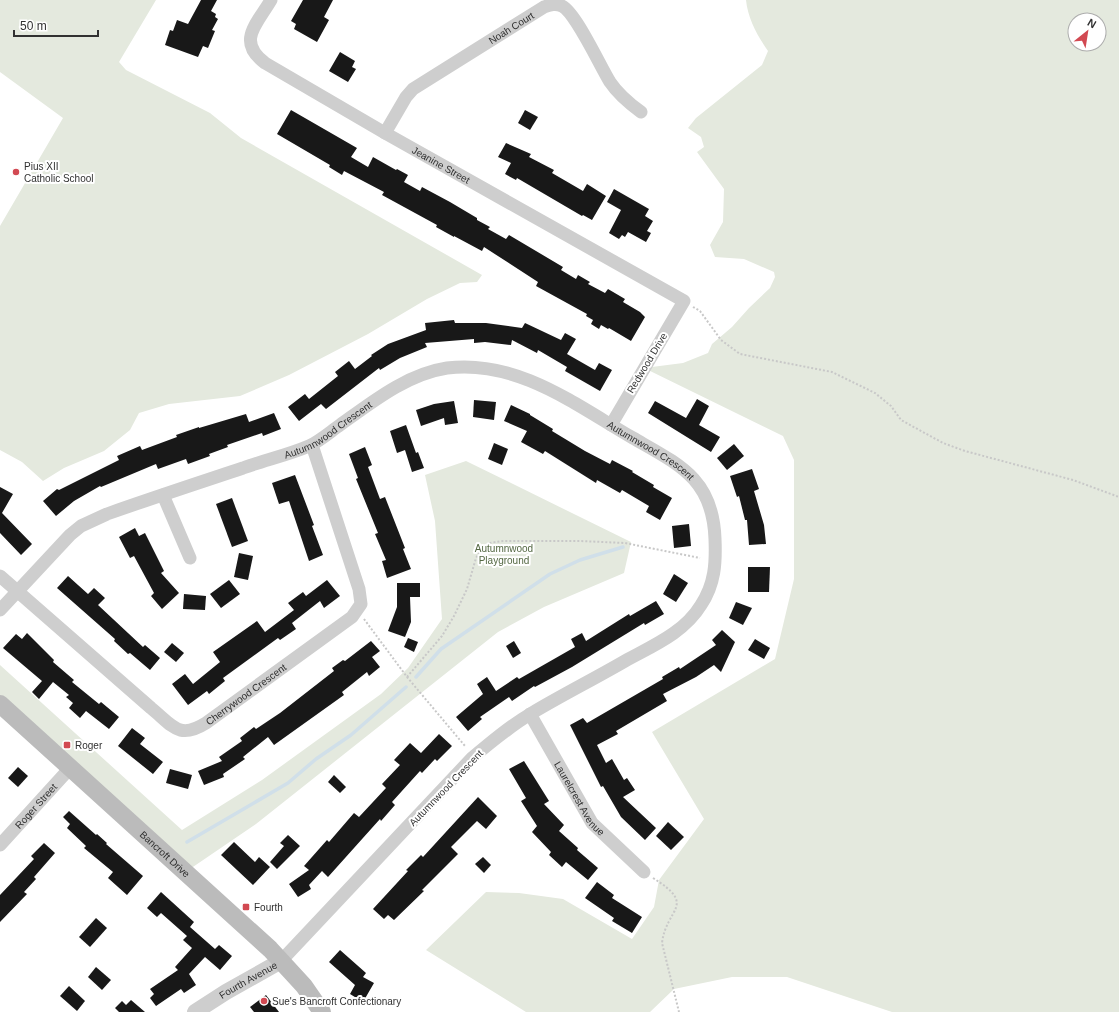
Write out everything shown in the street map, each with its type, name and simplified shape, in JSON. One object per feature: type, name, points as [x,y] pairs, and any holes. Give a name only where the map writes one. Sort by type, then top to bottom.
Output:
[{"type":"main road","name":"Bancroft Drive","points":[[0,704],[265,944],[304,986],[322,1012]]},
{"type":"street","name":"Jeanine Street","points":[[271,0],[250,36],[250,48],[256,56],[384,133],[684,301]]},
{"type":"street","name":"Noah Court","points":[[384,133],[406,97],[413,89],[544,7],[550,5],[561,6],[572,16],[610,83],[628,102],[641,112]]},
{"type":"street","name":"Redwood Drive","points":[[611,425],[684,301]]},
{"type":"street","name":"Autumnwood Crescent","points":[[0,610],[60,545],[81,526],[107,514],[312,445],[369,404],[404,383],[417,376],[448,368],[490,369],[504,371],[541,385],[672,460],[684,468],[703,491],[710,504],[713,517],[716,567],[713,579],[701,606],[687,624],[530,714],[472,758],[281,961]]},
{"type":"street","points":[[312,445],[359,589],[361,604],[358,610]]},
{"type":"street","points":[[163,495],[190,558]]},
{"type":"street","name":"Cherrywood Crescent","points":[[0,576],[16,592],[151,708],[176,728],[185,732],[190,732],[206,723],[352,617],[358,610]]},
{"type":"street","name":"Laurelcrest Avenue","points":[[530,714],[592,823],[644,872]]},
{"type":"street","name":"Roger Street","points":[[0,845],[71,767]]},
{"type":"street","name":"Fourth Avenue","points":[[195,1012],[226,992],[281,961]]},
{"type":"path","points":[[684,301],[700,312],[721,340],[740,354],[832,372],[875,393],[891,406],[901,420],[943,443],[965,451],[1074,480],[1119,497]]},
{"type":"path","points":[[407,677],[442,636],[454,616],[467,589],[476,558],[481,550],[489,543],[503,541],[580,541],[625,543],[700,558]]},
{"type":"path","points":[[358,610],[407,677],[465,746]]},
{"type":"path","points":[[644,872],[669,888],[675,895],[677,909],[663,932],[662,942],[679,1012]]},
{"type":"green space","points":[[0,0],[156,0],[119,62],[126,70],[210,113],[241,138],[482,275],[477,282],[460,283],[427,299],[368,334],[289,375],[240,396],[169,404],[139,413],[130,430],[104,451],[64,468],[43,481],[22,462],[0,450],[0,226],[63,118],[0,72]]},
{"type":"green space","points":[[746,0],[1119,0],[1119,1012],[892,1012],[787,977],[732,977],[674,989],[650,1012],[526,1012],[426,950],[486,892],[519,893],[563,899],[632,939],[654,907],[659,880],[704,819],[652,732],[775,659],[794,579],[794,460],[783,436],[644,368],[683,363],[708,353],[712,344],[732,327],[770,288],[775,277],[774,272],[744,259],[715,257],[710,245],[723,222],[724,189],[697,152],[704,147],[701,137],[688,128],[696,118],[762,65],[768,51],[760,39],[749,14]]},
{"type":"green space","name":"Autumnwood Playground","points":[[466,461],[631,542],[624,573],[544,607],[498,632],[256,824],[187,871],[0,702],[0,665],[182,830],[262,780],[381,694],[408,668],[442,619],[435,521],[425,475]]},
{"type":"building","points":[[201,0],[217,0],[211,11],[216,14],[215,17],[218,19],[212,30],[215,31],[208,48],[203,46],[198,57],[165,45],[170,30],[173,31],[177,20],[188,24]]},
{"type":"building","points":[[303,0],[333,0],[324,17],[329,20],[317,42],[294,29],[296,24],[291,21]]},
{"type":"building","points":[[340,52],[355,61],[352,67],[356,69],[348,82],[329,71]]},
{"type":"building","points":[[291,110],[357,148],[351,157],[368,167],[373,157],[396,170],[397,169],[408,175],[404,182],[420,191],[422,187],[450,202],[490,227],[488,229],[506,239],[509,235],[563,267],[561,270],[576,279],[578,275],[590,282],[588,284],[605,293],[608,289],[625,299],[623,302],[640,312],[645,317],[631,341],[609,328],[608,329],[601,325],[599,329],[591,324],[593,320],[586,316],[587,314],[536,286],[538,282],[484,247],[482,251],[454,237],[436,227],[437,225],[382,195],[384,192],[344,171],[342,175],[329,167],[330,165],[277,134]]},
{"type":"building","points":[[525,110],[538,117],[530,130],[518,123]]},
{"type":"building","points":[[506,143],[531,154],[529,157],[554,170],[552,173],[583,191],[587,184],[606,196],[592,220],[583,215],[582,216],[517,178],[516,180],[505,174],[511,163],[498,157]]},
{"type":"building","points":[[614,189],[649,209],[645,216],[653,221],[647,231],[651,233],[646,242],[628,232],[625,237],[622,235],[619,239],[609,233],[621,210],[607,202]]},
{"type":"building","points":[[454,320],[455,323],[486,323],[522,328],[525,323],[561,340],[565,333],[576,339],[567,354],[595,370],[599,363],[612,370],[600,391],[565,371],[567,367],[538,350],[537,353],[512,340],[511,345],[485,342],[474,343],[474,339],[425,343],[427,347],[400,358],[380,370],[379,368],[326,409],[321,404],[299,421],[288,407],[305,394],[309,399],[338,376],[335,372],[349,361],[355,369],[372,356],[371,355],[388,344],[426,330],[425,323]]},
{"type":"building","points":[[697,399],[709,406],[699,425],[720,437],[711,452],[648,413],[655,401],[686,418]]},
{"type":"building","points":[[474,400],[496,402],[494,420],[473,417]]},
{"type":"building","points":[[454,401],[458,423],[445,425],[444,418],[421,426],[416,410],[434,404]]},
{"type":"building","points":[[511,405],[530,414],[553,429],[552,431],[585,451],[610,464],[612,460],[633,471],[632,472],[654,485],[653,487],[672,498],[660,520],[646,512],[649,506],[622,490],[620,493],[597,480],[596,483],[545,451],[543,454],[521,442],[527,431],[504,421]]},
{"type":"building","points":[[274,413],[281,429],[263,436],[262,433],[227,445],[228,447],[209,454],[210,456],[188,464],[186,459],[158,469],[156,464],[101,487],[100,486],[74,501],[56,516],[43,501],[57,489],[59,490],[119,460],[117,456],[140,446],[142,450],[199,427],[246,414],[249,422]]},
{"type":"building","points":[[406,425],[416,453],[418,452],[424,468],[412,472],[405,450],[397,453],[390,431]]},
{"type":"building","points":[[494,443],[508,449],[502,465],[488,459]]},
{"type":"building","points":[[734,444],[744,456],[727,470],[717,458]]},
{"type":"building","points":[[365,447],[372,465],[368,467],[380,499],[385,497],[405,548],[403,549],[411,569],[387,578],[382,561],[386,560],[375,534],[378,533],[356,479],[358,478],[349,454]]},
{"type":"building","points":[[752,469],[759,489],[754,491],[764,525],[766,544],[749,545],[747,520],[745,520],[739,496],[737,497],[730,476]]},
{"type":"building","points":[[295,475],[314,525],[312,526],[323,555],[309,561],[289,501],[279,504],[272,483]]},
{"type":"building","points":[[0,487],[13,494],[2,513],[32,544],[21,555],[0,533]]},
{"type":"building","points":[[232,498],[248,541],[232,547],[216,504]]},
{"type":"building","points":[[689,524],[691,546],[674,548],[672,526]]},
{"type":"building","points":[[135,528],[139,536],[145,533],[164,571],[161,573],[179,593],[162,609],[151,596],[154,593],[134,556],[130,558],[119,537]]},
{"type":"building","points":[[239,553],[253,556],[248,580],[234,577]]},
{"type":"building","points":[[748,567],[770,567],[769,592],[748,592]]},
{"type":"building","points":[[674,574],[688,583],[676,602],[663,594]]},
{"type":"building","points":[[68,576],[88,594],[94,588],[105,598],[98,605],[143,647],[145,645],[160,658],[150,670],[130,653],[128,654],[114,641],[115,639],[57,588]]},
{"type":"building","points":[[229,580],[240,594],[221,608],[210,594]]},
{"type":"building","points":[[327,580],[340,596],[324,608],[320,601],[292,623],[296,629],[280,640],[278,638],[223,678],[225,681],[209,694],[207,691],[188,705],[172,684],[185,674],[193,684],[220,662],[213,652],[257,621],[265,632],[294,610],[288,603],[303,592],[306,596]]},
{"type":"building","points":[[397,583],[420,583],[420,597],[410,597],[411,622],[405,637],[388,631],[397,607]]},
{"type":"building","points":[[184,594],[206,596],[205,610],[183,609]]},
{"type":"building","points":[[656,601],[664,614],[645,625],[644,623],[572,667],[535,687],[534,686],[512,701],[509,697],[480,717],[482,719],[468,731],[456,717],[483,694],[477,684],[487,677],[496,691],[517,677],[519,679],[575,647],[571,639],[582,633],[586,641],[629,614],[630,616]]},
{"type":"building","points":[[736,602],[752,608],[743,625],[729,618]]},
{"type":"building","points":[[722,630],[735,642],[721,672],[714,665],[696,677],[663,694],[667,701],[616,731],[618,734],[597,745],[606,763],[612,759],[624,780],[627,778],[635,790],[623,797],[656,828],[645,840],[621,817],[603,786],[601,787],[570,725],[583,718],[587,723],[663,679],[662,677],[679,667],[680,669],[716,645],[712,640]]},
{"type":"building","points":[[27,633],[54,660],[53,662],[74,680],[72,682],[99,704],[101,702],[119,717],[109,729],[86,711],[80,718],[69,708],[73,703],[66,697],[69,695],[53,682],[39,699],[32,692],[42,681],[3,648],[16,634],[22,639]]},
{"type":"building","points":[[408,638],[418,642],[414,652],[404,647]]},
{"type":"building","points":[[755,639],[770,648],[764,659],[748,650]]},
{"type":"building","points":[[371,641],[380,651],[372,657],[380,667],[369,676],[367,672],[342,692],[344,695],[274,745],[268,737],[243,757],[245,759],[223,774],[224,777],[204,785],[198,771],[222,761],[219,757],[242,741],[240,738],[254,727],[256,729],[280,713],[334,671],[332,668],[343,660],[345,661]]},
{"type":"building","points":[[514,641],[521,653],[513,658],[506,646]]},
{"type":"building","points":[[172,643],[184,653],[176,662],[164,652]]},
{"type":"building","points":[[132,728],[145,738],[140,744],[163,762],[153,774],[118,746]]},
{"type":"building","points":[[439,734],[452,746],[437,761],[435,759],[422,773],[420,771],[392,802],[395,805],[381,821],[380,819],[328,877],[322,871],[309,885],[311,889],[298,897],[289,884],[309,870],[304,866],[327,840],[329,842],[354,813],[359,817],[386,788],[382,784],[400,765],[394,760],[410,743],[421,753]]},
{"type":"building","points":[[524,761],[549,801],[544,804],[564,825],[559,831],[578,848],[577,850],[598,868],[588,880],[566,862],[562,867],[549,855],[551,852],[532,832],[537,826],[521,801],[526,798],[509,769]]},
{"type":"building","points":[[18,767],[28,776],[18,787],[8,778]]},
{"type":"building","points":[[170,769],[192,775],[188,789],[166,783]]},
{"type":"building","points":[[334,775],[346,787],[340,793],[328,782]]},
{"type":"building","points":[[478,797],[497,816],[486,829],[477,821],[451,847],[458,854],[422,890],[424,891],[394,920],[388,915],[384,919],[373,909],[408,871],[406,870],[421,855],[423,857]]},
{"type":"building","points":[[69,811],[143,876],[127,895],[108,878],[113,872],[84,848],[86,846],[67,828],[70,824],[63,817]]},
{"type":"building","points":[[668,822],[684,837],[671,850],[656,836]]},
{"type":"building","points":[[288,835],[300,846],[277,869],[270,862],[284,846],[280,843]]},
{"type":"building","points":[[234,842],[255,862],[259,857],[270,867],[253,885],[221,855]]},
{"type":"building","points":[[44,843],[55,853],[34,877],[36,879],[24,892],[27,894],[0,922],[0,895],[34,859],[31,856]]},
{"type":"building","points":[[483,857],[491,865],[484,873],[475,864]]},
{"type":"building","points":[[597,882],[614,895],[612,898],[642,917],[632,933],[612,921],[614,918],[585,898]]},
{"type":"building","points":[[161,892],[194,922],[190,927],[215,949],[219,945],[232,956],[220,970],[205,957],[189,974],[196,985],[184,993],[181,989],[156,1006],[150,998],[154,994],[150,989],[178,970],[175,967],[192,948],[183,940],[187,936],[161,913],[157,917],[147,908]]},
{"type":"building","points":[[96,918],[107,928],[90,947],[79,937]]},
{"type":"building","points":[[340,950],[366,973],[363,977],[374,983],[363,1002],[350,994],[355,985],[329,962]]},
{"type":"building","points":[[96,967],[111,980],[102,990],[88,977]]},
{"type":"building","points":[[69,986],[85,1001],[77,1011],[60,996]]},
{"type":"building","name":"Sue's Bancroft Confectionary","points":[[266,995],[279,1012],[254,1012],[250,1007]]},
{"type":"building","points":[[131,1000],[145,1012],[119,1012],[115,1008],[122,1001],[126,1005]]},
{"type":"waterway","points":[[416,677],[441,649],[550,574],[580,560],[623,547]]},
{"type":"waterway","points":[[187,842],[288,783],[316,759],[351,735],[406,687]]},
{"type":"place","name":"Pius XII Catholic School","points":[[16,172]]},
{"type":"place","name":"Roger","points":[[67,745]]},
{"type":"place","name":"Fourth","points":[[246,907]]},
{"type":"place","name":"Sue's Bancroft Confectionary","points":[[264,1001]]}]
